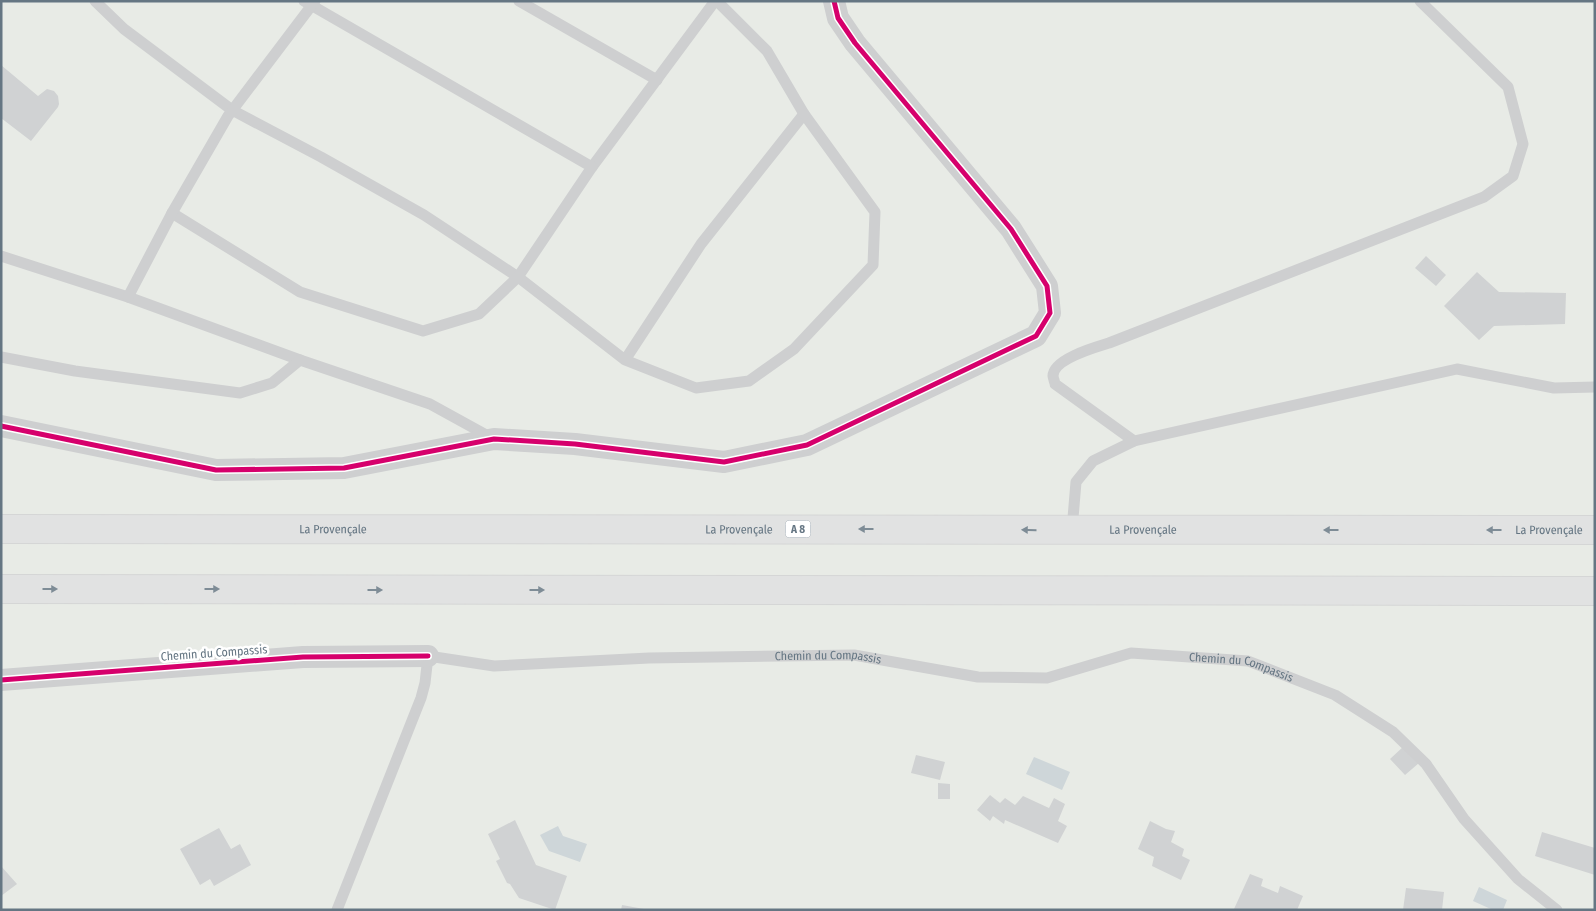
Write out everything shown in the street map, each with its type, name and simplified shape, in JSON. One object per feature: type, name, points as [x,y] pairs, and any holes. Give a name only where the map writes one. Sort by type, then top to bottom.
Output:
[{"type":"highway","name":"La Provençale","points":[[1,529],[1595,530]]},
{"type":"highway","points":[[1,589],[1595,591]]},
{"type":"street","points":[[1,426],[216,470],[344,468],[494,440],[575,444],[724,462],[807,445],[1036,336],[1050,313],[1047,286],[1011,229],[855,42],[838,18],[834,1]]},
{"type":"street","name":"Chemin du Compassis","points":[[1,680],[303,657],[428,656]]},
{"type":"lane","points":[[95,1],[124,29],[232,110],[424,215],[518,277],[625,360],[696,388],[749,381],[794,349],[873,265],[875,212],[804,114],[767,51],[716,1],[592,167],[518,277],[479,314],[423,331],[300,292],[172,213]]},
{"type":"lane","points":[[519,1],[657,80]]},
{"type":"lane","points":[[1134,441],[1060,389],[1055,384],[1054,371],[1076,354],[1484,197],[1513,176],[1523,144],[1508,87],[1420,1]]},
{"type":"lane","points":[[128,297],[172,213],[232,110],[309,3],[592,167]]},
{"type":"lane","points":[[625,360],[701,244],[804,114]]},
{"type":"lane","points":[[1,256],[128,297],[300,360],[430,404],[494,440]]},
{"type":"lane","points":[[1,357],[75,371],[240,393],[272,383],[300,360]]},
{"type":"lane","points":[[1072,530],[1076,482],[1092,461],[1134,441],[1457,369],[1554,388],[1595,387]]},
{"type":"lane","name":"Chemin du Compassis","points":[[428,656],[494,666],[649,658],[854,655],[978,676],[1048,678],[1131,653],[1248,661],[1335,695],[1393,732],[1426,764],[1464,819],[1518,880],[1557,910]]},
{"type":"lane","points":[[337,910],[420,698],[425,683],[428,656]]},
{"type":"shaded area","points":[[1,1],[1595,1],[1595,910],[1,910]]},
{"type":"shaded area","points":[[1034,757],[1070,772],[1062,790],[1026,774]]},
{"type":"shaded area","points":[[558,826],[563,836],[587,844],[580,862],[549,851],[540,835]]},
{"type":"shaded area","points":[[1479,887],[1507,900],[1503,910],[1493,910],[1473,901]]},
{"type":"building","points":[[1,65],[38,96],[47,89],[54,91],[58,96],[58,107],[31,141],[1,118]]},
{"type":"building","points":[[1426,256],[1446,275],[1436,286],[1415,268]]},
{"type":"building","points":[[1477,272],[1499,292],[1566,293],[1565,324],[1494,326],[1479,340],[1444,306]]},
{"type":"building","points":[[1404,746],[1419,763],[1405,775],[1390,759]]},
{"type":"building","points":[[916,755],[945,762],[940,780],[911,773]]},
{"type":"building","points":[[938,783],[950,784],[950,799],[938,799]]},
{"type":"building","points":[[990,795],[1000,803],[1005,798],[1015,805],[1023,796],[1049,808],[1054,798],[1065,804],[1058,821],[1067,826],[1058,843],[1005,820],[1004,824],[993,816],[990,821],[977,810]]},
{"type":"building","points":[[515,820],[536,865],[567,876],[555,910],[519,898],[510,884],[507,883],[496,861],[500,859],[488,834]]},
{"type":"building","points":[[1150,821],[1175,831],[1171,842],[1184,849],[1182,856],[1190,860],[1181,880],[1152,866],[1154,857],[1138,849]]},
{"type":"building","points":[[219,828],[231,849],[240,844],[251,865],[214,886],[210,879],[200,885],[180,849]]},
{"type":"building","points":[[1542,832],[1595,848],[1595,875],[1535,856]]},
{"type":"building","points":[[1,866],[17,884],[1,896]]},
{"type":"building","points":[[1250,874],[1263,879],[1261,886],[1278,893],[1280,886],[1303,896],[1297,910],[1234,909]]},
{"type":"building","points":[[1406,888],[1444,892],[1442,910],[1403,910]]},
{"type":"building","points":[[622,905],[644,909],[644,910],[621,910]]},
{"type":"cycle path","points":[[1,426],[216,470],[344,468],[494,439],[575,444],[724,462],[807,445],[1036,336],[1050,313],[1047,286],[1011,229],[855,43],[838,18],[834,1]]},
{"type":"cycle path","points":[[1,680],[303,657],[428,656]]}]
